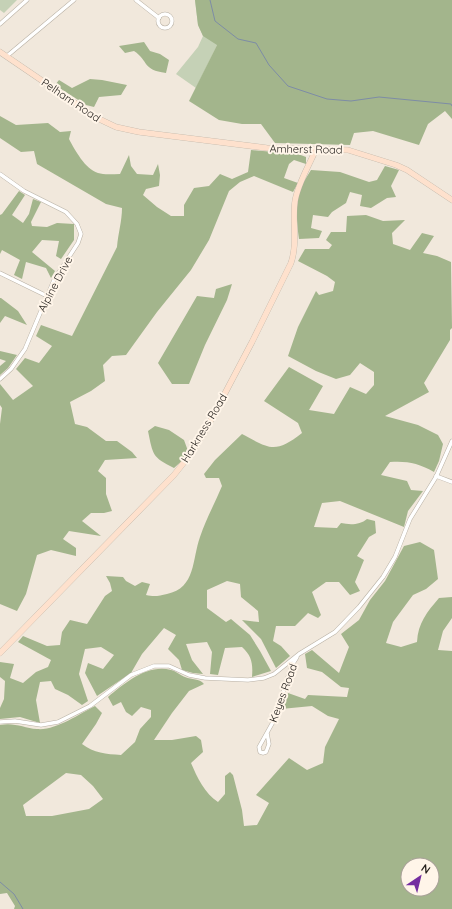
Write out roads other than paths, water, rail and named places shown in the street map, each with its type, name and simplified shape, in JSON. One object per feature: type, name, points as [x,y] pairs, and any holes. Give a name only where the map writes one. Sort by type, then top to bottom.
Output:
[{"type":"main road","name":"Pelham Road","points":[[0,52],[102,121],[129,130],[172,136]]},
{"type":"main road","name":"Amherst Road","points":[[172,136],[267,148],[348,150],[396,165],[407,170],[452,200]]},
{"type":"main road","name":"Harkness Road","points":[[0,653],[175,474],[196,446],[227,389],[291,263],[294,246],[295,199],[316,149]]},
{"type":"street","points":[[0,24],[27,0]]},
{"type":"street","points":[[7,56],[74,0]]},
{"type":"street","points":[[136,0],[159,18]]},
{"type":"street","name":"Alpine Drive","points":[[0,174],[30,194],[64,210],[72,218],[81,234],[78,243],[58,272],[25,349],[11,369],[0,379]]},
{"type":"street","points":[[0,273],[48,296]]},
{"type":"street","points":[[0,722],[15,721],[41,725],[58,722],[95,702],[131,675],[154,666],[169,666],[196,677],[252,680],[264,678],[274,674],[299,654],[338,630],[383,577],[399,551],[413,513],[436,476],[452,441]]},
{"type":"street","points":[[436,476],[452,482]]},
{"type":"street","name":"Keyes Road","points":[[267,733],[268,747],[266,752],[263,753],[260,752],[259,747],[275,717],[292,665],[299,654]]},
{"type":"waterway","points":[[210,0],[215,21],[238,39],[256,43],[269,65],[288,86],[327,99],[351,101],[379,97],[451,104],[452,106]]},
{"type":"waterway","points":[[0,882],[14,894],[23,909]]}]
